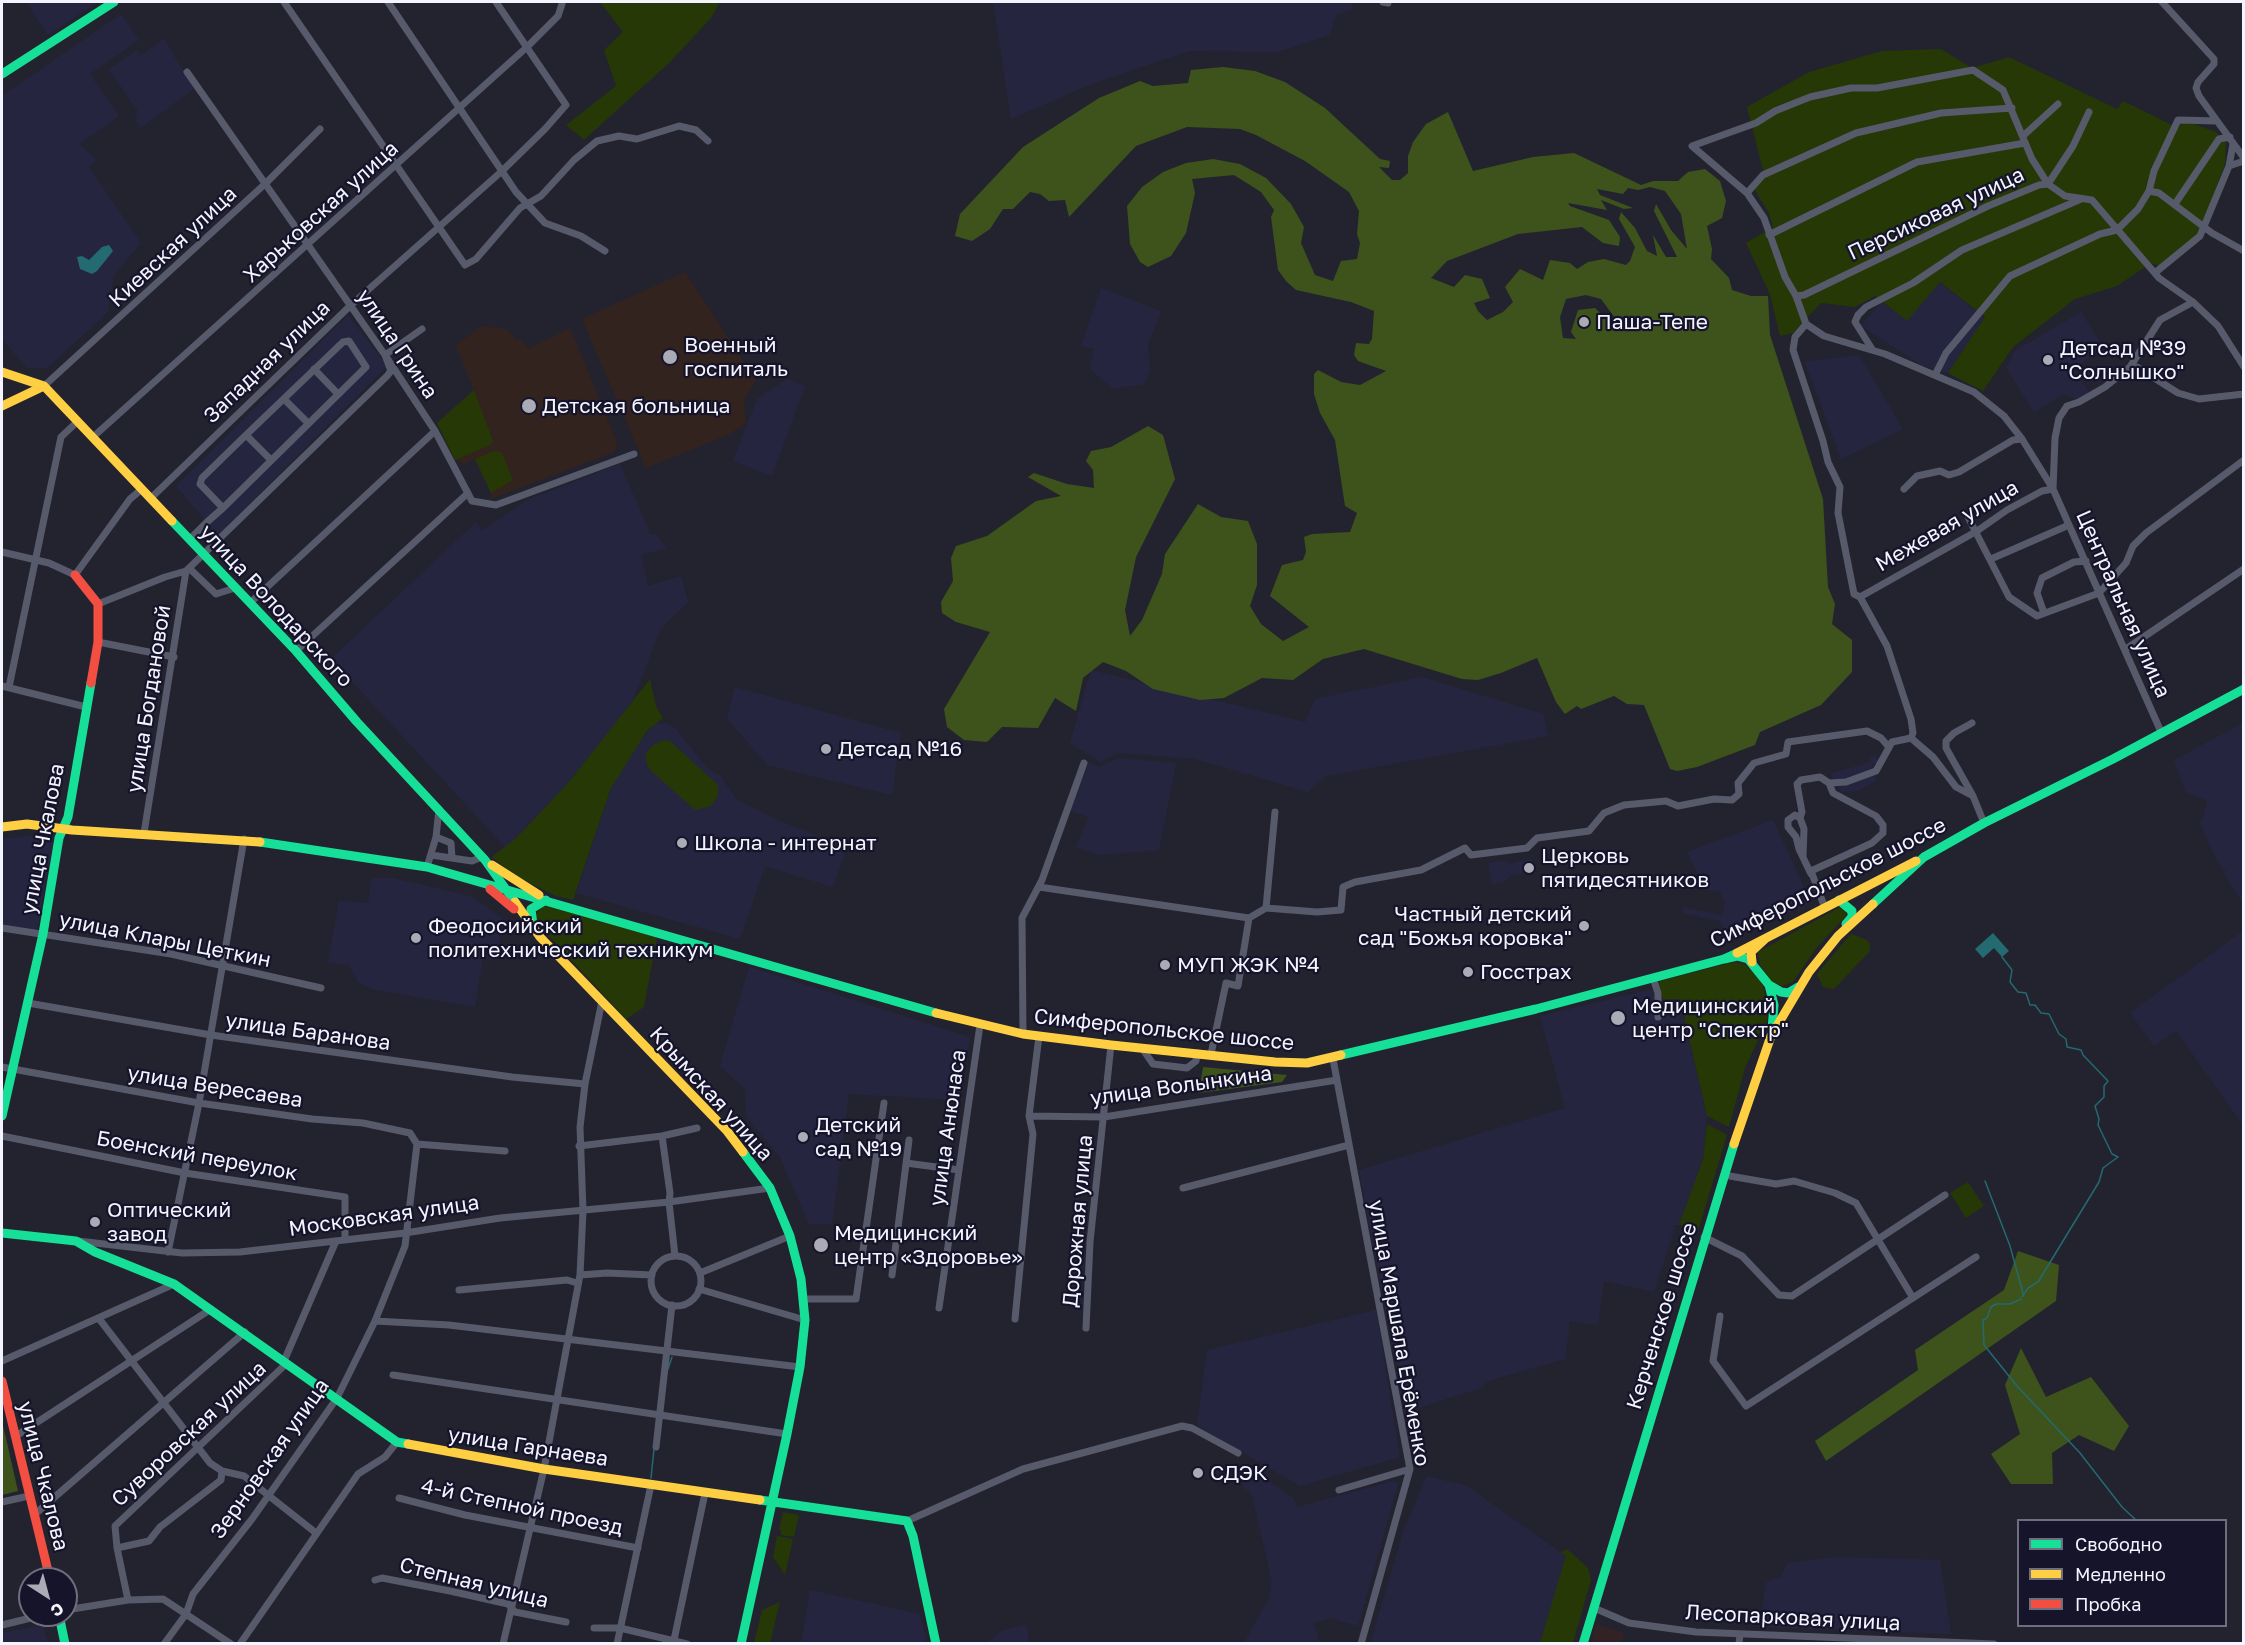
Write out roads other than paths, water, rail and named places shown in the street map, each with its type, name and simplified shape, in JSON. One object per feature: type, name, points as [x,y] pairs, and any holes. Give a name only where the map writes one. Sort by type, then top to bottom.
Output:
[{"type":"main road","points":[[2,74],[114,2]]},
{"type":"main road","name":"улица Володарского","points":[[2,372],[44,386],[296,651],[357,722],[484,859],[506,890]]},
{"type":"main road","points":[[2,406],[44,386]]},
{"type":"main road","points":[[75,574],[98,604]]},
{"type":"main road","name":"улица Чкалова","points":[[2,1116],[43,934],[59,838],[64,829],[98,642],[98,604]]},
{"type":"main road","name":"Симферопольское шоссе","points":[[2,827],[27,824],[64,829],[244,839],[427,867],[980,1024],[1023,1034],[1275,1062],[1307,1063],[1333,1059],[1724,959],[1924,857],[1984,823],[2162,734],[2244,689]]},
{"type":"main road","points":[[1769,985],[1788,993],[1795,990],[1829,945],[1924,857]]},
{"type":"main road","points":[[477,883],[490,878],[484,859]]},
{"type":"main road","points":[[484,859],[547,901],[531,909],[534,930]]},
{"type":"main road","points":[[477,883],[504,899],[534,930]]},
{"type":"main road","name":"Крымская улица","points":[[506,890],[534,930],[727,1131],[770,1188],[790,1236],[805,1320],[800,1367],[741,1644]]},
{"type":"main road","points":[[1839,900],[1849,906],[1852,911],[1847,927]]},
{"type":"main road","points":[[1765,939],[1751,952],[1752,962],[1769,985],[1774,1012],[1771,1036]]},
{"type":"main road","points":[[1724,959],[1737,956],[1752,962]]},
{"type":"main road","name":"Керченское шоссе","points":[[1583,1644],[1724,1175],[1771,1036],[1809,972]]},
{"type":"main road","name":"Московская улица","points":[[2,1233],[76,1241]]},
{"type":"main road","name":"улица Гарнаева","points":[[76,1241],[95,1252],[174,1284],[245,1332],[397,1442],[544,1469],[907,1521]]},
{"type":"main road","name":"улица Чкалова","points":[[2,1381],[47,1567]]},
{"type":"main road","points":[[907,1521],[913,1536],[936,1644]]},
{"type":"main road","points":[[61,1627],[65,1644]]},
{"type":"street","points":[[284,2],[465,265],[476,259],[520,208],[529,205],[597,141],[619,136],[637,139],[679,126],[696,130],[708,141]]},
{"type":"street","points":[[388,2],[516,192],[545,223],[581,236],[605,251]]},
{"type":"street","points":[[496,2],[527,47]]},
{"type":"street","points":[[2162,2],[2211,55],[2214,64],[2198,82],[2196,88],[2244,160],[2229,166]]},
{"type":"street","name":"Харьковская улица","points":[[93,437],[460,109],[558,16],[561,4]]},
{"type":"street","name":"Западная улица","points":[[151,498],[351,305],[502,171],[566,105],[527,47]]},
{"type":"street","points":[[1911,738],[1913,733],[1911,719],[1887,646],[1860,597],[1854,594],[1838,513],[1840,487],[1828,462],[1793,350],[1795,337],[1806,324],[1796,296],[1785,277],[1764,218],[1747,193],[1692,146],[1756,123],[1775,111],[1810,97],[1851,88],[1877,88],[1973,70],[2003,90],[2024,140],[2048,184],[2065,196],[2079,200],[2092,200],[2159,278],[2193,302],[2218,326],[2244,367]]},
{"type":"street","name":"улица Грина","points":[[187,72],[251,167],[267,183],[385,355],[435,431],[468,493]]},
{"type":"street","points":[[1769,235],[1917,162],[2024,140],[2058,104]]},
{"type":"street","points":[[1747,193],[1763,175],[1856,133],[1941,113],[2012,108]]},
{"type":"street","name":"Персиковая улица","points":[[1796,296],[1804,295],[1988,206],[2039,185],[2048,184],[2073,146],[2089,112]]},
{"type":"street","points":[[1935,375],[1946,353],[2010,276],[2100,234],[2117,230],[2138,209],[2149,191],[2154,171],[2178,120],[2217,121]]},
{"type":"street","name":"Киевская улица","points":[[44,386],[267,183],[320,129]]},
{"type":"street","points":[[2175,204],[2219,140],[2232,140]]},
{"type":"street","points":[[2156,272],[2190,248],[2200,236],[2234,153],[2232,140]]},
{"type":"street","points":[[2149,191],[2159,193],[2205,227],[2244,251]]},
{"type":"street","points":[[1872,349],[1855,322],[1866,307],[1913,283],[1962,250],[2079,200]]},
{"type":"street","name":"Центральная улица","points":[[2053,489],[2055,438],[2059,418],[2067,406],[2105,387],[2130,367],[2160,320],[2193,302]]},
{"type":"street","name":"Центральная улица","points":[[1806,324],[1824,336],[1841,343],[1872,349],[1974,392],[2004,416],[2022,439],[2053,489],[2162,734]]},
{"type":"street","points":[[98,604],[187,570],[387,376],[391,371],[385,355],[422,328]]},
{"type":"street","points":[[190,539],[223,508],[366,367],[349,341],[343,342],[314,369],[202,478],[200,484],[223,508]]},
{"type":"street","points":[[2130,367],[2137,366],[2178,393],[2199,399],[2244,394]]},
{"type":"street","points":[[314,369],[338,394]]},
{"type":"street","points":[[284,399],[308,423]]},
{"type":"street","points":[[78,421],[61,437],[36,561],[5,687],[86,707]]},
{"type":"street","points":[[250,603],[435,431]]},
{"type":"street","points":[[246,435],[271,460]]},
{"type":"street","points":[[1904,489],[1917,476],[1940,471],[1948,475],[1959,472],[2013,440],[2022,439]]},
{"type":"street","points":[[296,651],[468,493],[472,501],[496,505],[634,454]]},
{"type":"street","points":[[1967,515],[2009,597],[2037,616],[2099,592],[2126,562],[2133,546],[2146,533],[2244,460]]},
{"type":"street","points":[[2,552],[49,563],[75,574],[130,499],[142,489]]},
{"type":"street","name":"Межевая улица","points":[[1860,597],[1977,531],[2007,510],[2042,491],[2053,489]]},
{"type":"street","points":[[1991,559],[2069,525]]},
{"type":"street","points":[[2044,613],[2037,593],[2042,578],[2074,562],[2086,561]]},
{"type":"street","points":[[2126,649],[2244,569]]},
{"type":"street","points":[[187,570],[216,594],[235,588]]},
{"type":"street","name":"улица Богдановой","points":[[144,833],[187,570]]},
{"type":"street","points":[[98,642],[174,657]]},
{"type":"street","points":[[1972,723],[1954,733],[1946,741],[1946,748],[1973,796],[1984,823]]},
{"type":"street","points":[[1039,887],[1249,918],[1266,908],[1317,912],[1341,910],[1343,887],[1355,882],[1421,870],[1465,848],[1471,855],[1527,848],[1538,838],[1589,831],[1605,813],[1624,805],[1666,801],[1678,806],[1714,799],[1732,800],[1739,794],[1738,783],[1754,763],[1786,754],[1788,742],[1867,731],[1881,738],[1888,746]]},
{"type":"street","points":[[1829,783],[1846,782],[1876,771],[1892,742],[1911,738]]},
{"type":"street","points":[[1911,738],[1933,757],[1956,787],[1973,796]]},
{"type":"street","points":[[1023,1034],[1022,918],[1039,887],[1084,763]]},
{"type":"street","points":[[1803,857],[1804,829],[1800,818],[1802,812],[1797,784],[1801,780],[1820,777],[1829,783],[1833,793],[1876,816],[1883,825],[1883,833],[1872,843],[1811,871],[1811,874]]},
{"type":"street","points":[[427,867],[436,837],[439,809]]},
{"type":"street","points":[[1266,908],[1275,812]]},
{"type":"street","points":[[1800,818],[1796,815],[1791,818],[1788,826],[1796,837],[1825,908]]},
{"type":"street","points":[[436,837],[451,843],[452,858]]},
{"type":"street","points":[[168,1252],[199,1103],[244,839]]},
{"type":"street","points":[[431,855],[472,861],[484,859]]},
{"type":"street","points":[[1211,1054],[1226,983],[1238,986],[1249,918]]},
{"type":"street","name":"улица Клары Цеткин","points":[[2,928],[171,954],[321,988]]},
{"type":"street","points":[[1653,978],[1658,993],[1658,1017]]},
{"type":"street","points":[[503,1644],[544,1469],[578,1279],[583,1211],[583,1157],[579,1146],[585,1084],[602,1001]]},
{"type":"street","name":"улица Баранова","points":[[28,1003],[211,1035],[512,1077],[585,1084]]},
{"type":"street","name":"улица Анюнаса","points":[[939,1308],[980,1024]]},
{"type":"street","points":[[1015,1319],[1033,1134],[1029,1116],[1039,1036]]},
{"type":"street","name":"Дорожная улица","points":[[1086,1328],[1090,1242],[1111,1045]]},
{"type":"street","points":[[1142,1048],[1153,1064],[1187,1068],[1196,1061],[1197,1053]]},
{"type":"street","name":"улица Маршала Ерёменко","points":[[1333,1059],[1410,1469],[1361,1644]]},
{"type":"street","name":"улица Вересаева","points":[[2,1067],[199,1103],[312,1119],[363,1123],[410,1133],[417,1144]]},
{"type":"street","name":"улица Волынкина","points":[[1029,1116],[1104,1117],[1337,1080]]},
{"type":"street","points":[[803,1299],[856,1299],[884,1103]]},
{"type":"street","points":[[579,1146],[662,1136],[697,1128]]},
{"type":"street","name":"Боенский переулок","points":[[2,1136],[184,1173],[345,1197],[345,1240]]},
{"type":"street","points":[[662,1136],[670,1193],[675,1256]]},
{"type":"street","points":[[892,1275],[909,1140]]},
{"type":"street","points":[[417,1144],[505,1151]]},
{"type":"street","name":"Зерновская улица","points":[[164,1644],[186,1614],[193,1594],[337,1398],[375,1321],[405,1246],[417,1144]]},
{"type":"street","points":[[1183,1188],[1349,1145]]},
{"type":"street","points":[[906,1163],[958,1170]]},
{"type":"street","points":[[1724,1175],[1776,1184],[1794,1181],[1835,1193],[1856,1203],[1913,1298]]},
{"type":"street","name":"Московская улица","points":[[76,1241],[168,1252],[240,1252],[405,1233],[500,1218],[669,1202],[770,1188]]},
{"type":"street","points":[[1704,1237],[1742,1256],[1779,1295],[1792,1296],[1945,1195]]},
{"type":"street","points":[[700,1273],[790,1236]]},
{"type":"street","name":"Суворовская улица","points":[[128,1600],[117,1548],[115,1526],[286,1362],[336,1241]]},
{"type":"street","points":[[675,1256],[685,1257],[700,1273],[699,1289],[689,1302],[672,1305],[663,1302],[655,1294],[652,1275],[656,1265],[664,1258],[675,1256]]},
{"type":"street","points":[[1720,1316],[1713,1361],[1746,1406],[1976,1257]]},
{"type":"street","points":[[459,1290],[578,1279],[607,1273],[652,1275]]},
{"type":"street","points":[[2,1362],[100,1320],[174,1284]]},
{"type":"street","points":[[699,1289],[805,1320]]},
{"type":"street","points":[[656,1447],[672,1305]]},
{"type":"street","points":[[16,1436],[211,1309]]},
{"type":"street","points":[[100,1320],[165,1401],[210,1464],[222,1471],[244,1476],[316,1533]]},
{"type":"street","points":[[375,1321],[448,1325],[800,1367]]},
{"type":"street","points":[[34,1515],[245,1332]]},
{"type":"street","points":[[393,1376],[661,1418],[787,1434]]},
{"type":"street","points":[[907,1521],[1023,1469],[1182,1426],[1192,1428],[1238,1453]]},
{"type":"street","points":[[240,1644],[358,1474],[385,1457],[397,1442]]},
{"type":"street","points":[[1340,1490],[1410,1469]]},
{"type":"street","points":[[117,1548],[149,1541],[160,1527],[221,1480],[222,1471]]},
{"type":"street","points":[[617,1644],[651,1485]]},
{"type":"street","points":[[674,1640],[705,1493]]},
{"type":"street","points":[[2,1502],[29,1496]]},
{"type":"street","name":"4-й Степной проезд","points":[[399,1498],[465,1515],[639,1548]]},
{"type":"street","name":"Степная улица","points":[[375,1580],[382,1578],[450,1591],[508,1604],[515,1612],[566,1622]]},
{"type":"street","points":[[78,1608],[128,1600],[163,1599],[231,1644]]},
{"type":"street","name":"Лесопарковая улица","points":[[1594,1608],[1629,1623],[1696,1632],[1994,1644]]},
{"type":"street","points":[[2,1625],[18,1621]]},
{"type":"street","points":[[594,1628],[620,1628],[687,1644]]},
{"type":"street","points":[[1739,1644],[1740,1634]]},
{"type":"water","points":[[109,245],[113,251],[97,271],[92,274],[80,269],[77,257],[82,256],[89,260],[102,247]]},
{"type":"water","points":[[1993,933],[2009,951],[2002,957],[1994,948],[1983,958],[1975,949]]},
{"type":"waterway","points":[[2002,957],[2012,970],[2010,982],[2018,992],[2026,993],[2030,1005],[2035,1005],[2041,1013],[2049,1014],[2059,1034],[2066,1039],[2067,1047],[2081,1050],[2108,1081],[2104,1086],[2104,1097],[2095,1106],[2099,1119],[2098,1125],[2112,1154],[2118,1157],[2103,1168],[2099,1182],[2038,1282],[2028,1288],[2022,1297]]},
{"type":"waterway","points":[[1985,1181],[2010,1246],[2023,1293]]},
{"type":"waterway","points":[[2021,1299],[2010,1304],[1996,1304],[1991,1307],[1987,1318],[1983,1320],[1984,1345],[2017,1386],[2080,1453],[2122,1507],[2135,1519]]},
{"type":"waterway","points":[[668,1369],[672,1357]]},
{"type":"waterway","points":[[651,1478],[654,1449]]},
{"type":"place","name":"Паша-Тепе","points":[[1584,322]]},
{"type":"place","name":"Военный госпиталь","points":[[670,357]]},
{"type":"place","name":"Детсад №39 \"Солнышко\"","points":[[2048,360]]},
{"type":"place","name":"Детская больница","points":[[529,406]]},
{"type":"place","name":"Детсад №16","points":[[826,749]]},
{"type":"place","name":"Школа - интернат","points":[[682,843]]},
{"type":"place","name":"Церковь пятидесятников","points":[[1529,868]]},
{"type":"place","name":"Частный детский сад \"Божья коровка\"","points":[[1584,926]]},
{"type":"place","name":"Феодосийский политехнический техникум","points":[[416,938]]},
{"type":"place","name":"МУП ЖЭК №4","points":[[1165,965]]},
{"type":"place","name":"Госстрах","points":[[1468,972]]},
{"type":"place","name":"Медицинский центр \"Спектр\"","points":[[1618,1018]]},
{"type":"place","name":"Детский сад №19","points":[[803,1137]]},
{"type":"place","name":"Оптический завод","points":[[95,1222]]},
{"type":"place","name":"Медицинский центр «Здоровье»","points":[[821,1245]]},
{"type":"place","name":"СДЭК","points":[[1198,1473]]}]
